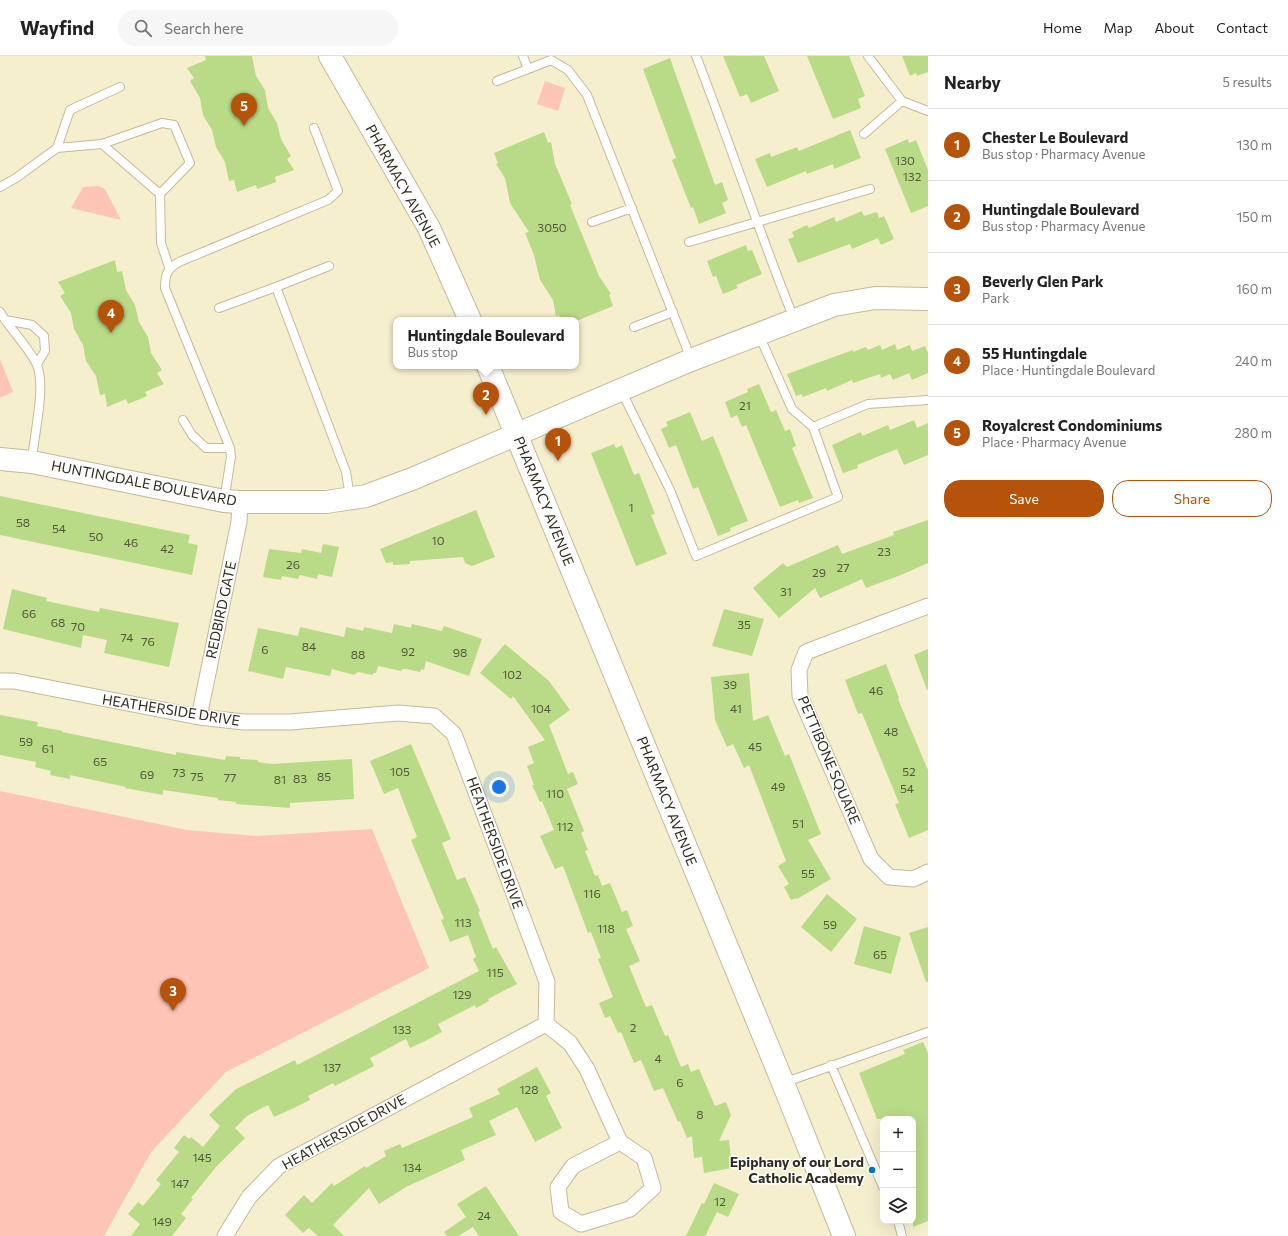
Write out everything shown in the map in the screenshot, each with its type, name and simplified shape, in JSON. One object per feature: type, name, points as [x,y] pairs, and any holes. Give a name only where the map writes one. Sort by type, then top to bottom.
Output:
[{"type":"street","name":"PHARMACY AVENUE","points":[[330,56],[429,228],[469,317]]},
{"type":"street","name":"HUNTINGDALE BOULEVARD","points":[[0,459],[32,462],[232,502],[326,502],[366,496],[516,435],[691,360],[834,304],[868,299],[928,298]]},
{"type":"street","name":"PHARMACY AVENUE","points":[[489,369],[783,1083],[844,1236]]},
{"type":"street","name":"REDBIRD GATE","points":[[199,717],[239,522],[232,502]]},
{"type":"street","name":"PETTIBONE SQUARE","points":[[928,606],[806,652],[799,670],[800,696],[871,859],[889,877],[914,879],[928,872]]},
{"type":"street","name":"HEATHERSIDE DRIVE","points":[[0,681],[14,681],[199,717],[244,722],[290,722],[398,714],[434,716],[454,734],[547,982],[546,1024],[279,1166],[249,1197],[227,1235]]},
{"type":"street","points":[[546,1024],[570,1043],[587,1069],[620,1142],[644,1158],[653,1188],[630,1209],[581,1224],[561,1212],[558,1187],[572,1166],[620,1142]]},
{"type":"lane","points":[[523,56],[528,69]]},
{"type":"lane","points":[[696,56],[732,148],[757,223],[794,319]]},
{"type":"lane","points":[[868,56],[902,101],[928,111]]},
{"type":"lane","points":[[497,81],[551,60],[568,70],[587,95],[691,360]]},
{"type":"lane","points":[[57,148],[70,110],[120,87]]},
{"type":"lane","points":[[864,134],[902,101]]},
{"type":"lane","points":[[0,186],[16,178],[57,148],[102,144],[162,123],[174,125],[190,163],[160,194],[161,244],[169,267]]},
{"type":"lane","points":[[232,502],[230,448],[165,288],[165,275],[169,267],[328,200],[338,191],[314,128]]},
{"type":"lane","points":[[102,144],[160,194]]},
{"type":"lane","points":[[689,242],[870,189]]},
{"type":"lane","points":[[592,222],[632,208]]},
{"type":"lane","points":[[220,308],[329,266]]},
{"type":"lane","points":[[276,287],[346,472],[350,498]]},
{"type":"lane","points":[[0,312],[37,364],[40,376],[41,391],[32,462]]},
{"type":"lane","points":[[634,327],[673,312]]},
{"type":"lane","points":[[5,320],[32,325],[44,336],[45,351],[37,364]]},
{"type":"lane","points":[[620,390],[670,490],[696,556],[838,497],[813,427],[792,410],[759,333]]},
{"type":"lane","points":[[813,427],[868,404],[928,400]]},
{"type":"lane","points":[[183,420],[192,435],[206,448],[230,448]]},
{"type":"lane","points":[[783,1083],[830,1065],[928,1032]]},
{"type":"lane","points":[[830,1065],[880,1180]]},
{"type":"lane","points":[[899,1224],[902,1236]]},
{"type":"shaded area","points":[[545,81],[565,88],[558,111],[537,104]]},
{"type":"shaded area","points":[[98,186],[105,189],[121,220],[71,208],[83,187]]},
{"type":"shaded area","points":[[0,359],[13,392],[0,398]]},
{"type":"shaded area","points":[[0,791],[187,830],[257,836],[372,829],[429,968],[226,1072],[151,1152],[104,1236],[0,1236]]},
{"type":"building","points":[[205,56],[252,56],[256,76],[265,90],[268,108],[277,123],[281,139],[291,156],[287,159],[294,170],[275,177],[276,182],[257,189],[256,185],[237,192],[234,180],[229,181],[225,162],[216,147],[212,130],[203,115],[200,98],[190,81],[194,78],[187,68],[206,60]]},
{"type":"building","points":[[723,56],[764,56],[779,91],[751,103],[747,94],[740,97]]},
{"type":"building","points":[[807,56],[849,56],[865,96],[858,99],[861,108],[833,119]]},
{"type":"building","points":[[902,56],[928,56],[928,72],[917,76],[916,73],[910,76]]},
{"type":"building","points":[[670,58],[715,185],[722,182],[728,200],[722,203],[726,213],[699,224],[672,160],[676,158],[643,69]]},
{"type":"building","points":[[850,130],[861,158],[834,169],[833,164],[807,174],[806,171],[767,187],[755,159],[770,153],[771,157],[797,147],[799,151]]},
{"type":"building","points":[[544,132],[548,143],[551,142],[555,164],[572,204],[570,205],[599,276],[611,294],[609,295],[613,306],[579,320],[579,317],[556,316],[553,300],[540,280],[534,255],[525,233],[529,232],[510,203],[505,178],[496,164],[498,163],[494,153]]},
{"type":"building","points":[[908,139],[909,143],[916,140],[928,170],[928,206],[911,213],[885,149]]},
{"type":"building","points":[[862,211],[864,216],[877,212],[879,218],[884,216],[894,239],[881,245],[878,238],[852,249],[850,244],[798,263],[788,239],[794,237],[792,232],[807,225],[809,228],[834,217],[836,222]]},
{"type":"building","points":[[746,245],[748,251],[752,250],[762,274],[736,285],[738,288],[723,294],[716,276],[713,277],[707,261]]},
{"type":"building","points":[[115,260],[117,272],[122,271],[126,290],[135,305],[139,322],[148,337],[151,353],[162,370],[157,373],[164,384],[145,392],[147,396],[128,404],[126,399],[107,407],[105,394],[100,395],[96,376],[86,361],[83,345],[74,329],[71,313],[60,296],[65,293],[58,282]]},
{"type":"building","points":[[895,344],[897,350],[910,345],[912,351],[925,346],[928,353],[928,373],[912,380],[909,373],[893,380],[890,374],[881,378],[880,374],[853,383],[852,380],[827,391],[826,388],[803,397],[801,394],[796,396],[787,374],[853,350],[853,352],[866,347],[868,350],[880,345],[882,350]]},
{"type":"building","points":[[759,384],[771,412],[776,410],[785,431],[790,429],[796,446],[792,448],[813,498],[799,503],[798,500],[780,507],[746,425],[742,427],[737,415],[731,418],[725,402],[748,392],[747,389]]},
{"type":"building","points":[[690,412],[702,441],[713,436],[748,521],[730,528],[731,531],[718,536],[698,487],[693,489],[676,445],[669,448],[661,429],[668,426],[666,422]]},
{"type":"building","points":[[914,420],[917,428],[928,423],[928,455],[904,465],[897,449],[857,465],[858,468],[843,473],[832,445],[861,432],[862,436],[888,425],[890,430]]},
{"type":"building","points":[[614,444],[616,448],[622,445],[634,475],[639,473],[655,514],[651,515],[667,554],[636,566],[591,453]]},
{"type":"building","points":[[0,496],[190,535],[188,543],[198,545],[192,575],[0,535]]},
{"type":"building","points":[[476,510],[495,557],[472,566],[465,563],[463,557],[410,561],[410,564],[393,565],[393,562],[386,563],[380,549]]},
{"type":"building","points":[[928,520],[928,563],[901,575],[866,588],[862,579],[820,598],[815,588],[779,618],[753,588],[783,563],[787,567],[838,545],[842,554],[894,535],[893,532]]},
{"type":"building","points":[[323,544],[339,547],[332,577],[318,574],[317,579],[300,575],[298,579],[282,576],[281,580],[263,577],[269,549],[301,553],[302,549],[321,553]]},
{"type":"building","points":[[12,589],[47,598],[46,601],[99,612],[100,608],[179,623],[169,667],[104,653],[107,640],[83,635],[81,648],[3,629]]},
{"type":"building","points":[[724,609],[764,619],[752,656],[712,646]]},
{"type":"building","points":[[394,624],[411,628],[412,624],[442,631],[444,626],[482,639],[469,676],[426,661],[424,670],[421,669],[420,672],[406,669],[402,669],[401,671],[378,666],[376,673],[373,673],[373,675],[358,672],[354,675],[332,669],[330,676],[286,667],[283,679],[248,671],[258,628],[298,636],[300,627],[344,637],[346,627],[363,631],[364,627],[392,633]]},
{"type":"building","points":[[505,644],[549,681],[570,710],[549,725],[568,774],[573,772],[578,784],[567,789],[584,831],[581,833],[588,850],[585,851],[595,876],[598,875],[602,886],[610,883],[622,912],[627,910],[633,926],[626,929],[640,961],[629,966],[646,1007],[652,1005],[665,1036],[668,1035],[681,1067],[688,1064],[691,1072],[699,1069],[715,1106],[726,1102],[731,1115],[719,1141],[729,1140],[732,1168],[704,1173],[702,1157],[694,1158],[692,1136],[687,1138],[663,1088],[654,1091],[641,1060],[634,1063],[621,1032],[618,1033],[610,1016],[605,1018],[599,1003],[613,997],[598,959],[601,958],[591,932],[588,933],[563,866],[555,869],[540,836],[554,830],[542,801],[540,802],[532,785],[534,785],[527,766],[534,763],[528,747],[545,740],[513,696],[511,699],[480,673]]},
{"type":"building","points":[[928,649],[928,689],[927,690],[914,655]]},
{"type":"building","points":[[886,664],[899,698],[898,699],[928,770],[928,830],[909,838],[895,804],[899,803],[862,713],[858,714],[845,680]]},
{"type":"building","points":[[749,673],[753,721],[768,715],[785,756],[789,754],[821,834],[808,840],[831,879],[797,899],[791,900],[784,887],[789,884],[778,866],[786,861],[749,765],[744,768],[733,744],[727,747],[715,720],[711,677]]},
{"type":"building","points":[[0,715],[38,722],[37,726],[63,731],[62,732],[176,755],[176,752],[225,760],[226,756],[240,757],[240,759],[258,760],[258,762],[271,764],[352,759],[354,799],[290,803],[290,808],[236,804],[236,802],[218,800],[218,798],[163,790],[163,795],[70,775],[70,779],[50,775],[51,771],[35,767],[36,762],[0,755]]},
{"type":"building","points":[[411,744],[451,839],[442,843],[457,880],[465,877],[480,911],[478,912],[493,949],[496,947],[517,984],[488,999],[489,1001],[476,1008],[475,1005],[438,1024],[442,1032],[427,1040],[410,1048],[406,1039],[370,1058],[374,1066],[335,1086],[333,1083],[308,1096],[310,1100],[294,1108],[274,1117],[268,1105],[247,1116],[235,1128],[245,1138],[216,1167],[191,1198],[193,1199],[181,1214],[186,1218],[172,1236],[131,1236],[140,1224],[128,1214],[138,1202],[143,1206],[161,1184],[156,1180],[179,1152],[174,1148],[184,1135],[189,1139],[191,1137],[203,1147],[220,1126],[209,1115],[236,1089],[295,1060],[297,1065],[479,971],[473,959],[476,957],[468,935],[450,942],[441,920],[444,919],[411,840],[417,837],[398,788],[384,794],[370,761]]},
{"type":"building","points":[[827,894],[857,919],[831,952],[801,927]]},
{"type":"building","points":[[864,926],[901,937],[891,974],[854,964]]},
{"type":"building","points":[[928,927],[928,982],[926,982],[909,933]]},
{"type":"building","points":[[923,1042],[928,1053],[928,1221],[913,1227],[913,1224],[916,1224],[916,1116],[880,1116],[880,1119],[877,1119],[859,1073],[905,1054],[903,1050]]},
{"type":"building","points":[[537,1067],[551,1093],[546,1096],[562,1128],[535,1142],[517,1107],[489,1121],[496,1135],[461,1150],[465,1160],[406,1187],[379,1204],[369,1188],[333,1225],[344,1236],[318,1236],[309,1228],[303,1233],[285,1215],[304,1195],[312,1203],[332,1183],[334,1186],[365,1166],[366,1168],[386,1156],[384,1151],[400,1144],[402,1148],[473,1117],[469,1108],[500,1094],[497,1089]]},
{"type":"building","points":[[714,1183],[739,1194],[728,1217],[717,1212],[705,1236],[686,1236],[702,1203],[704,1204]]},
{"type":"building","points":[[486,1186],[519,1236],[479,1236],[473,1227],[458,1236],[447,1236],[444,1232],[466,1217],[457,1204]]},
{"type":"place","name":"Royalcrest Condominiums","points":[[244,126]]},
{"type":"place","name":"55 Huntingdale","points":[[111,333]]},
{"type":"place","name":"Huntingdale Boulevard","points":[[486,415]]},
{"type":"place","name":"Chester Le Boulevard","points":[[558,461]]},
{"type":"place","name":"Beverly Glen Park","points":[[173,1011]]},
{"type":"place","name":"Epiphany of our Lord Catholic Academy","points":[[872,1170]]}]
